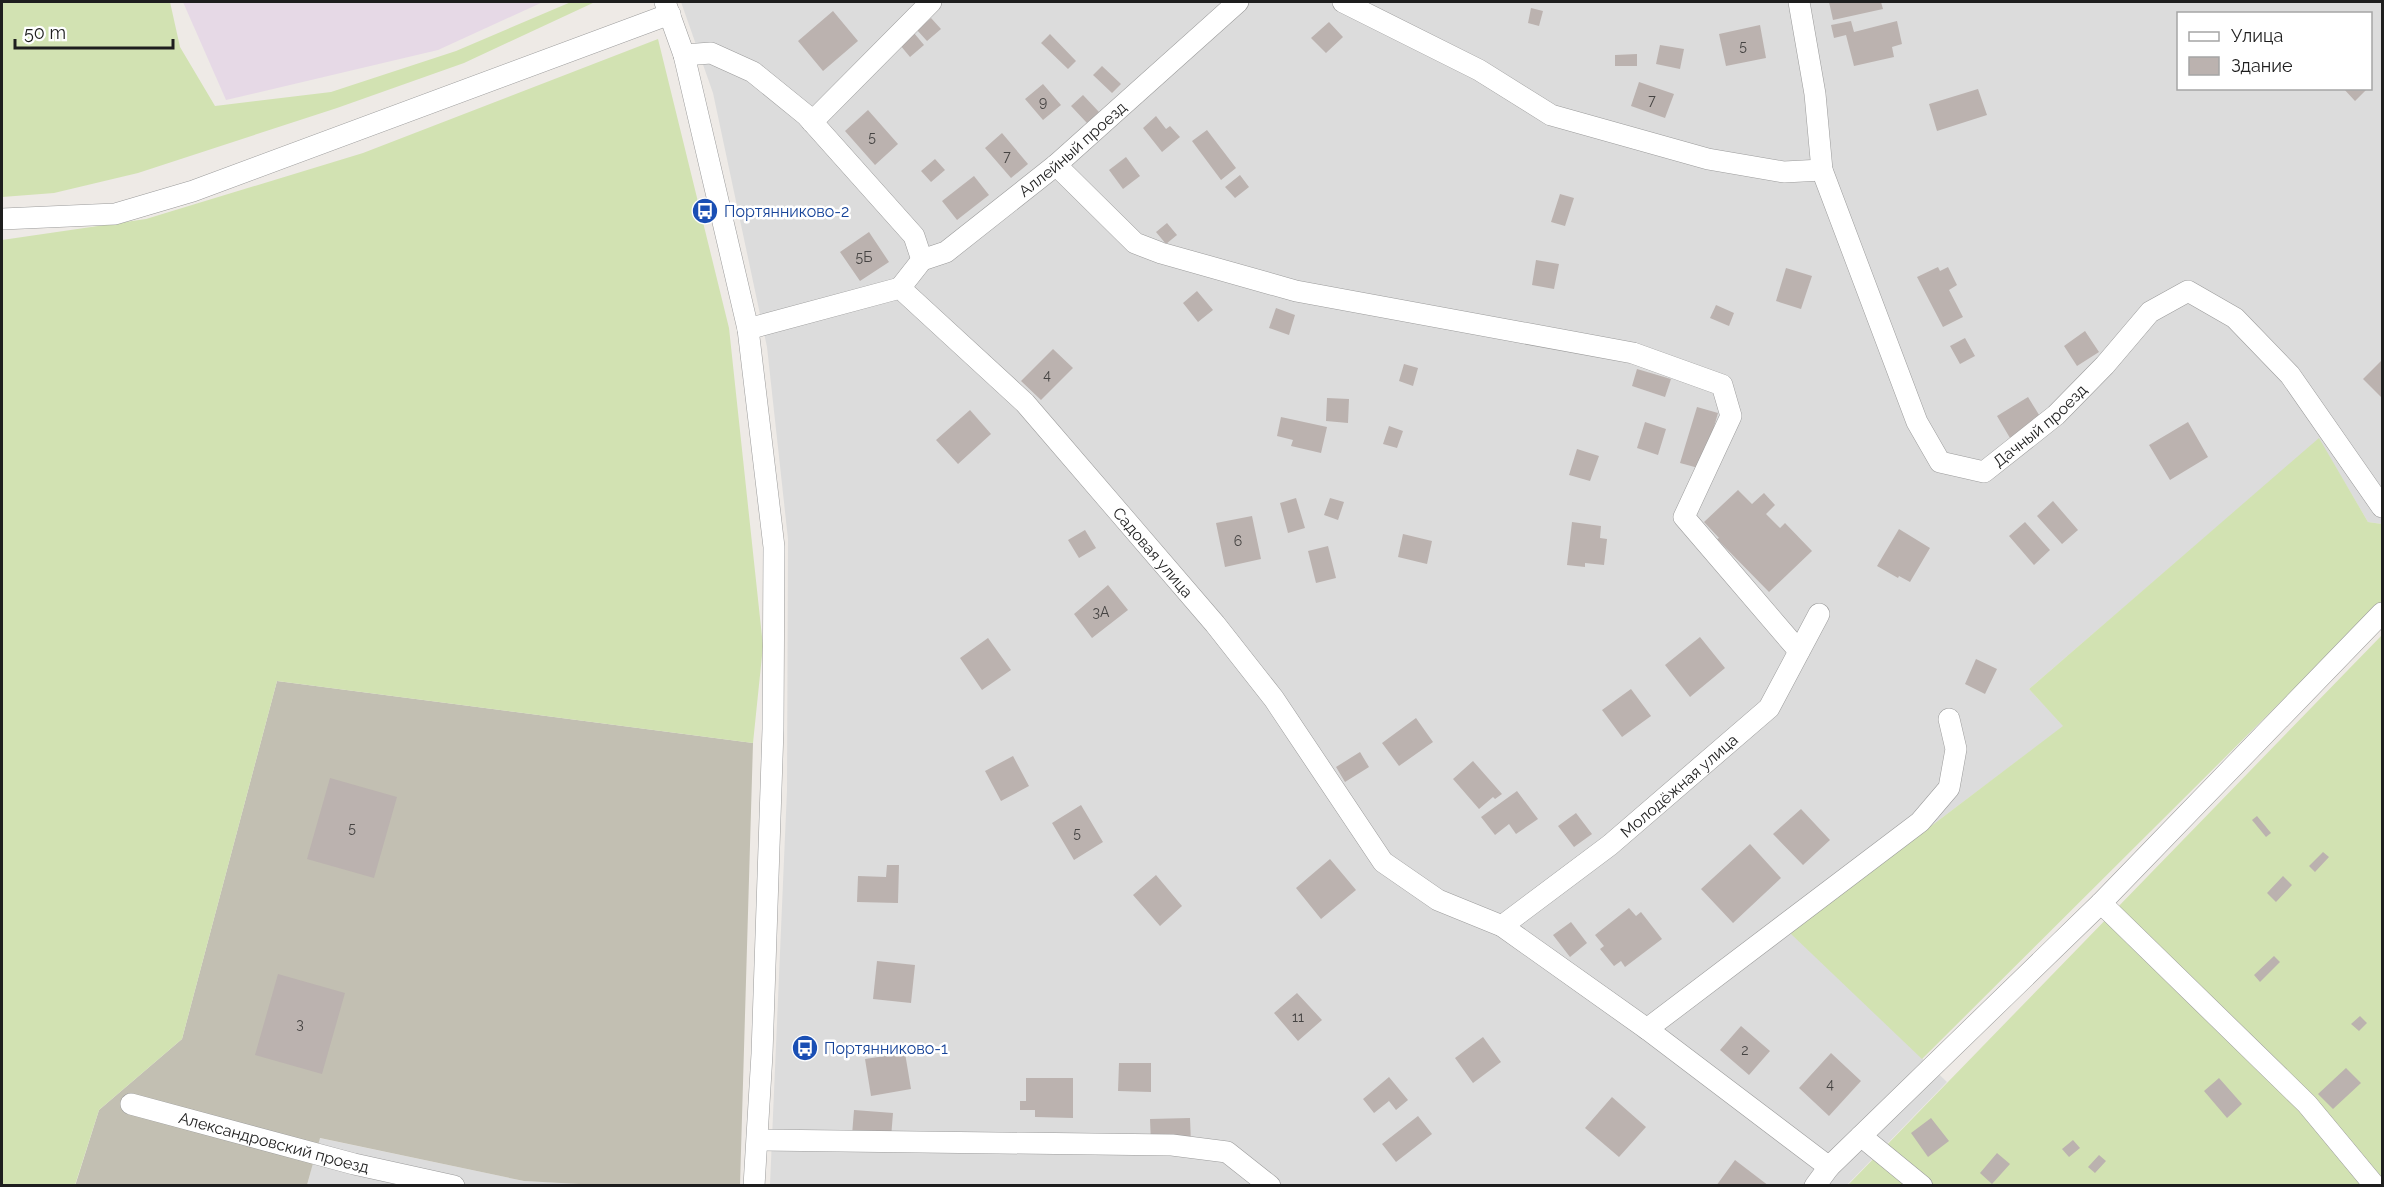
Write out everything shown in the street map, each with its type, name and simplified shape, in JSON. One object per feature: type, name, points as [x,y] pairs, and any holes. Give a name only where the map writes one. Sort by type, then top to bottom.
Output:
[{"type":"street","points":[[812,122],[931,2]]},
{"type":"street","name":"Аллейный проезд","points":[[922,260],[946,252],[1056,165],[1238,2]]},
{"type":"street","points":[[1343,2],[1479,70],[1551,115],[1708,159],[1784,172],[1822,170]]},
{"type":"street","name":"Дачный проезд","points":[[1799,2],[1815,94],[1822,170],[1917,422],[1940,462],[1984,472],[2056,416],[2105,365],[2150,312],[2188,291],[2235,318],[2290,375],[2382,507]]},
{"type":"street","points":[[2,219],[115,214],[194,191],[668,8],[684,55],[748,329],[774,547],[773,729],[758,1140],[754,1185]]},
{"type":"street","points":[[684,55],[711,53],[753,72],[812,122],[914,236],[922,260],[900,288],[748,329]]},
{"type":"street","points":[[1056,165],[1136,243],[1161,253],[1296,291],[1632,353],[1722,385],[1731,416],[1684,518],[1799,651]]},
{"type":"street","name":"Садовая улица","points":[[900,288],[1025,403],[1215,624],[1274,699],[1383,862],[1438,900],[1502,926],[1647,1029],[1829,1167]]},
{"type":"street","points":[[1815,1185],[1829,1167],[2101,903],[2382,613]]},
{"type":"street","name":"Молодёжная улица","points":[[1502,926],[1610,845],[1769,708],[1819,614]]},
{"type":"street","points":[[1647,1029],[1920,822],[1949,789],[1956,749],[1949,719]]},
{"type":"street","points":[[2101,903],[2307,1104],[2375,1185]]},
{"type":"street","name":"Александровский проезд","points":[[131,1104],[354,1164],[454,1185]]},
{"type":"street","points":[[1861,1136],[1922,1185]]},
{"type":"street","points":[[758,1140],[1172,1145],[1227,1152],[1270,1185]]},
{"type":"shaded area","points":[[183,2],[543,2],[438,50],[226,100]]},
{"type":"shaded area","points":[[681,2],[2382,2],[2382,524],[2368,522],[2319,439],[2029,689],[2064,726],[1790,932],[1947,1082],[1847,1185],[770,1185],[787,790],[788,539],[767,347],[713,93]]},
{"type":"shaded area","points":[[277,681],[753,743],[740,1185],[616,1186],[524,1181],[320,1138],[307,1185],[75,1186],[99,1110],[182,1039]]},
{"type":"shaded area","points":[[319,1138],[524,1181],[616,1185],[307,1186]]},
{"type":"green space","points":[[2,2],[170,2],[180,47],[215,106],[331,92],[456,51],[571,2],[595,2],[464,63],[337,108],[138,173],[54,193],[2,197]]},
{"type":"green space","points":[[658,39],[729,328],[763,646],[753,743],[277,681],[182,1039],[99,1110],[75,1185],[2,1185],[2,240],[146,219],[363,153]]},
{"type":"green space","points":[[2319,438],[2368,522],[2382,524],[2382,601],[1922,1059],[1790,933],[2063,726],[2029,689]]},
{"type":"green space","points":[[2382,635],[2382,1185],[1847,1186]]},
{"type":"building","points":[[1829,2],[1881,2],[1883,9],[1833,20]]},
{"type":"building","points":[[1531,8],[1543,11],[1539,26],[1528,23]]},
{"type":"building","points":[[833,11],[858,41],[823,71],[798,41]]},
{"type":"building","points":[[931,18],[941,29],[927,41],[917,30]]},
{"type":"building","points":[[1851,21],[1854,32],[1897,21],[1902,44],[1892,47],[1894,57],[1854,66],[1846,35],[1834,38],[1831,25]]},
{"type":"building","points":[[1329,22],[1343,37],[1326,53],[1311,38]]},
{"type":"building","points":[[1760,25],[1766,58],[1726,66],[1719,34]]},
{"type":"building","points":[[914,33],[924,45],[910,57],[900,45]]},
{"type":"building","points":[[1050,34],[1076,61],[1068,69],[1041,43]]},
{"type":"building","points":[[1660,45],[1684,49],[1680,69],[1656,64]]},
{"type":"building","points":[[1637,54],[1637,66],[1615,66],[1615,55]]},
{"type":"building","points":[[1102,66],[1121,84],[1112,93],[1093,75]]},
{"type":"building","points":[[1639,82],[1674,94],[1665,118],[1631,106]]},
{"type":"building","points":[[1043,84],[1061,105],[1043,120],[1025,99]]},
{"type":"building","points":[[1978,89],[1987,115],[1937,131],[1929,104]]},
{"type":"building","points":[[2345,90],[2366,90],[2355,101]]},
{"type":"building","points":[[1083,95],[1099,112],[1087,123],[1071,106]]},
{"type":"building","points":[[868,110],[898,144],[875,165],[845,131]]},
{"type":"building","points":[[1156,116],[1166,129],[1170,126],[1180,137],[1162,152],[1143,128]]},
{"type":"building","points":[[1207,130],[1236,168],[1221,180],[1192,141]]},
{"type":"building","points":[[1002,133],[1028,164],[1011,178],[985,148]]},
{"type":"building","points":[[1126,157],[1140,176],[1123,189],[1109,170]]},
{"type":"building","points":[[935,159],[945,170],[931,182],[921,171]]},
{"type":"building","points":[[1240,175],[1249,187],[1235,198],[1225,187]]},
{"type":"building","points":[[974,176],[989,195],[957,220],[942,201]]},
{"type":"building","points":[[1560,194],[1574,198],[1565,226],[1551,222]]},
{"type":"building","points":[[1167,223],[1177,235],[1166,244],[1156,232]]},
{"type":"building","points":[[869,232],[889,262],[860,281],[840,252]]},
{"type":"building","points":[[1536,260],[1559,264],[1554,289],[1532,285]]},
{"type":"building","points":[[1938,267],[1940,271],[1948,267],[1957,285],[1949,290],[1963,317],[1943,327],[1917,277]]},
{"type":"building","points":[[1786,268],[1812,276],[1801,309],[1776,301]]},
{"type":"building","points":[[1197,291],[1213,310],[1198,322],[1183,303]]},
{"type":"building","points":[[1716,305],[1734,313],[1729,326],[1710,318]]},
{"type":"building","points":[[1276,308],[1295,315],[1289,335],[1269,328]]},
{"type":"building","points":[[2085,331],[2099,352],[2077,366],[2064,346]]},
{"type":"building","points":[[1965,338],[1975,356],[1960,364],[1950,346]]},
{"type":"building","points":[[1053,349],[1073,368],[1041,400],[1021,381]]},
{"type":"building","points":[[2382,360],[2382,398],[2363,379]]},
{"type":"building","points":[[1404,364],[1418,368],[1413,386],[1399,381]]},
{"type":"building","points":[[1637,369],[1671,379],[1665,397],[1632,386]]},
{"type":"building","points":[[2028,397],[2041,418],[2010,438],[1997,416]]},
{"type":"building","points":[[1327,398],[1349,399],[1348,423],[1326,421]]},
{"type":"building","points":[[1697,407],[1718,413],[1702,469],[1680,463]]},
{"type":"building","points":[[970,410],[991,434],[958,464],[936,440]]},
{"type":"building","points":[[1281,417],[1327,427],[1321,453],[1291,446],[1293,440],[1277,436]]},
{"type":"building","points":[[1645,422],[1666,429],[1658,455],[1637,448]]},
{"type":"building","points":[[2188,422],[2208,457],[2170,480],[2149,445]]},
{"type":"building","points":[[1389,426],[1403,431],[1397,448],[1383,444]]},
{"type":"building","points":[[1577,449],[1599,456],[1590,481],[1569,475]]},
{"type":"building","points":[[1738,490],[1752,504],[1764,493],[1775,505],[1766,514],[1780,528],[1785,523],[1812,551],[1769,592],[1717,539],[1719,538],[1704,522]]},
{"type":"building","points":[[1296,498],[1305,528],[1288,533],[1280,503]]},
{"type":"building","points":[[1330,498],[1344,502],[1338,520],[1324,515]]},
{"type":"building","points":[[2053,501],[2078,530],[2062,544],[2037,516]]},
{"type":"building","points":[[1252,516],[1261,559],[1225,567],[1216,523]]},
{"type":"building","points":[[1572,522],[1601,526],[1600,538],[1607,539],[1604,565],[1585,563],[1585,567],[1567,565]]},
{"type":"building","points":[[2025,522],[2050,550],[2034,565],[2009,536]]},
{"type":"building","points":[[1899,529],[1930,548],[1910,582],[1877,566]]},
{"type":"building","points":[[1085,530],[1096,548],[1079,558],[1068,540]]},
{"type":"building","points":[[1403,534],[1432,541],[1427,564],[1398,557]]},
{"type":"building","points":[[1328,546],[1336,578],[1316,583],[1308,551]]},
{"type":"building","points":[[1108,585],[1128,610],[1092,638],[1074,614]]},
{"type":"building","points":[[1700,637],[1725,668],[1690,697],[1665,665]]},
{"type":"building","points":[[988,638],[1011,670],[982,690],[960,658]]},
{"type":"building","points":[[1976,659],[1997,669],[1985,694],[1965,684]]},
{"type":"building","points":[[1631,689],[1651,716],[1622,737],[1602,710]]},
{"type":"building","points":[[1416,718],[1433,742],[1399,766],[1382,743]]},
{"type":"building","points":[[1360,752],[1369,767],[1345,782],[1336,767]]},
{"type":"building","points":[[1013,756],[1029,786],[1001,801],[985,771]]},
{"type":"building","points":[[1473,761],[1502,794],[1495,799],[1493,797],[1479,809],[1453,779]]},
{"type":"building","points":[[330,778],[397,797],[374,878],[307,859]]},
{"type":"building","points":[[1517,791],[1538,819],[1516,834],[1509,824],[1495,835],[1481,817]]},
{"type":"building","points":[[1081,805],[1103,842],[1074,860],[1052,823]]},
{"type":"building","points":[[1801,809],[1830,840],[1803,865],[1773,834]]},
{"type":"building","points":[[1576,813],[1592,834],[1574,847],[1558,826]]},
{"type":"building","points":[[2257,816],[2271,833],[2266,837],[2252,820]]},
{"type":"building","points":[[1750,844],[1781,878],[1733,923],[1701,889]]},
{"type":"building","points":[[2323,852],[2329,857],[2315,872],[2309,866]]},
{"type":"building","points":[[1330,859],[1356,890],[1321,919],[1296,888]]},
{"type":"building","points":[[887,865],[899,865],[898,903],[857,902],[858,876],[886,877]]},
{"type":"building","points":[[1156,875],[1182,906],[1160,926],[1133,895]]},
{"type":"building","points":[[2283,876],[2292,885],[2276,902],[2267,893]]},
{"type":"building","points":[[1629,908],[1636,916],[1641,912],[1662,939],[1625,967],[1621,961],[1614,966],[1600,949],[1604,946],[1595,935]]},
{"type":"building","points":[[1571,922],[1587,943],[1570,957],[1553,935]]},
{"type":"building","points":[[2274,956],[2280,962],[2260,982],[2254,975]]},
{"type":"building","points":[[877,961],[915,965],[911,1003],[873,999]]},
{"type":"building","points":[[278,974],[345,993],[322,1074],[255,1055]]},
{"type":"building","points":[[1297,993],[1322,1020],[1298,1041],[1274,1013]]},
{"type":"building","points":[[2360,1016],[2367,1023],[2359,1031],[2351,1024]]},
{"type":"building","points":[[1741,1026],[1770,1051],[1749,1075],[1720,1050]]},
{"type":"building","points":[[1483,1037],[1501,1062],[1473,1083],[1455,1058]]},
{"type":"building","points":[[905,1053],[911,1089],[871,1096],[865,1059]]},
{"type":"building","points":[[1831,1053],[1861,1081],[1829,1116],[1799,1088]]},
{"type":"building","points":[[1119,1063],[1151,1063],[1151,1092],[1118,1091]]},
{"type":"building","points":[[2346,1068],[2361,1083],[2333,1109],[2318,1094]]},
{"type":"building","points":[[1389,1077],[1408,1100],[1396,1110],[1389,1101],[1374,1113],[1363,1099]]},
{"type":"building","points":[[1026,1078],[1073,1078],[1073,1118],[1035,1117],[1035,1110],[1020,1110],[1020,1101],[1026,1101]]},
{"type":"building","points":[[2219,1078],[2242,1104],[2227,1118],[2204,1091]]},
{"type":"building","points":[[1612,1097],[1646,1127],[1619,1157],[1585,1128]]},
{"type":"building","points":[[854,1110],[893,1113],[891,1138],[852,1135]]},
{"type":"building","points":[[1418,1116],[1432,1134],[1396,1162],[1382,1144]]},
{"type":"building","points":[[1190,1118],[1191,1143],[1151,1144],[1150,1119]]},
{"type":"building","points":[[1931,1118],[1949,1141],[1928,1157],[1911,1133]]},
{"type":"building","points":[[2073,1140],[2080,1148],[2069,1157],[2062,1149]]},
{"type":"building","points":[[1997,1153],[2010,1164],[1992,1184],[1980,1173]]},
{"type":"building","points":[[2099,1155],[2106,1161],[2095,1173],[2088,1167]]},
{"type":"building","points":[[1735,1160],[1769,1186],[1716,1186]]},
{"type":"place","name":"Портянниково-2","points":[[705,211]]},
{"type":"place","name":"Портянниково-1","points":[[805,1048]]}]
